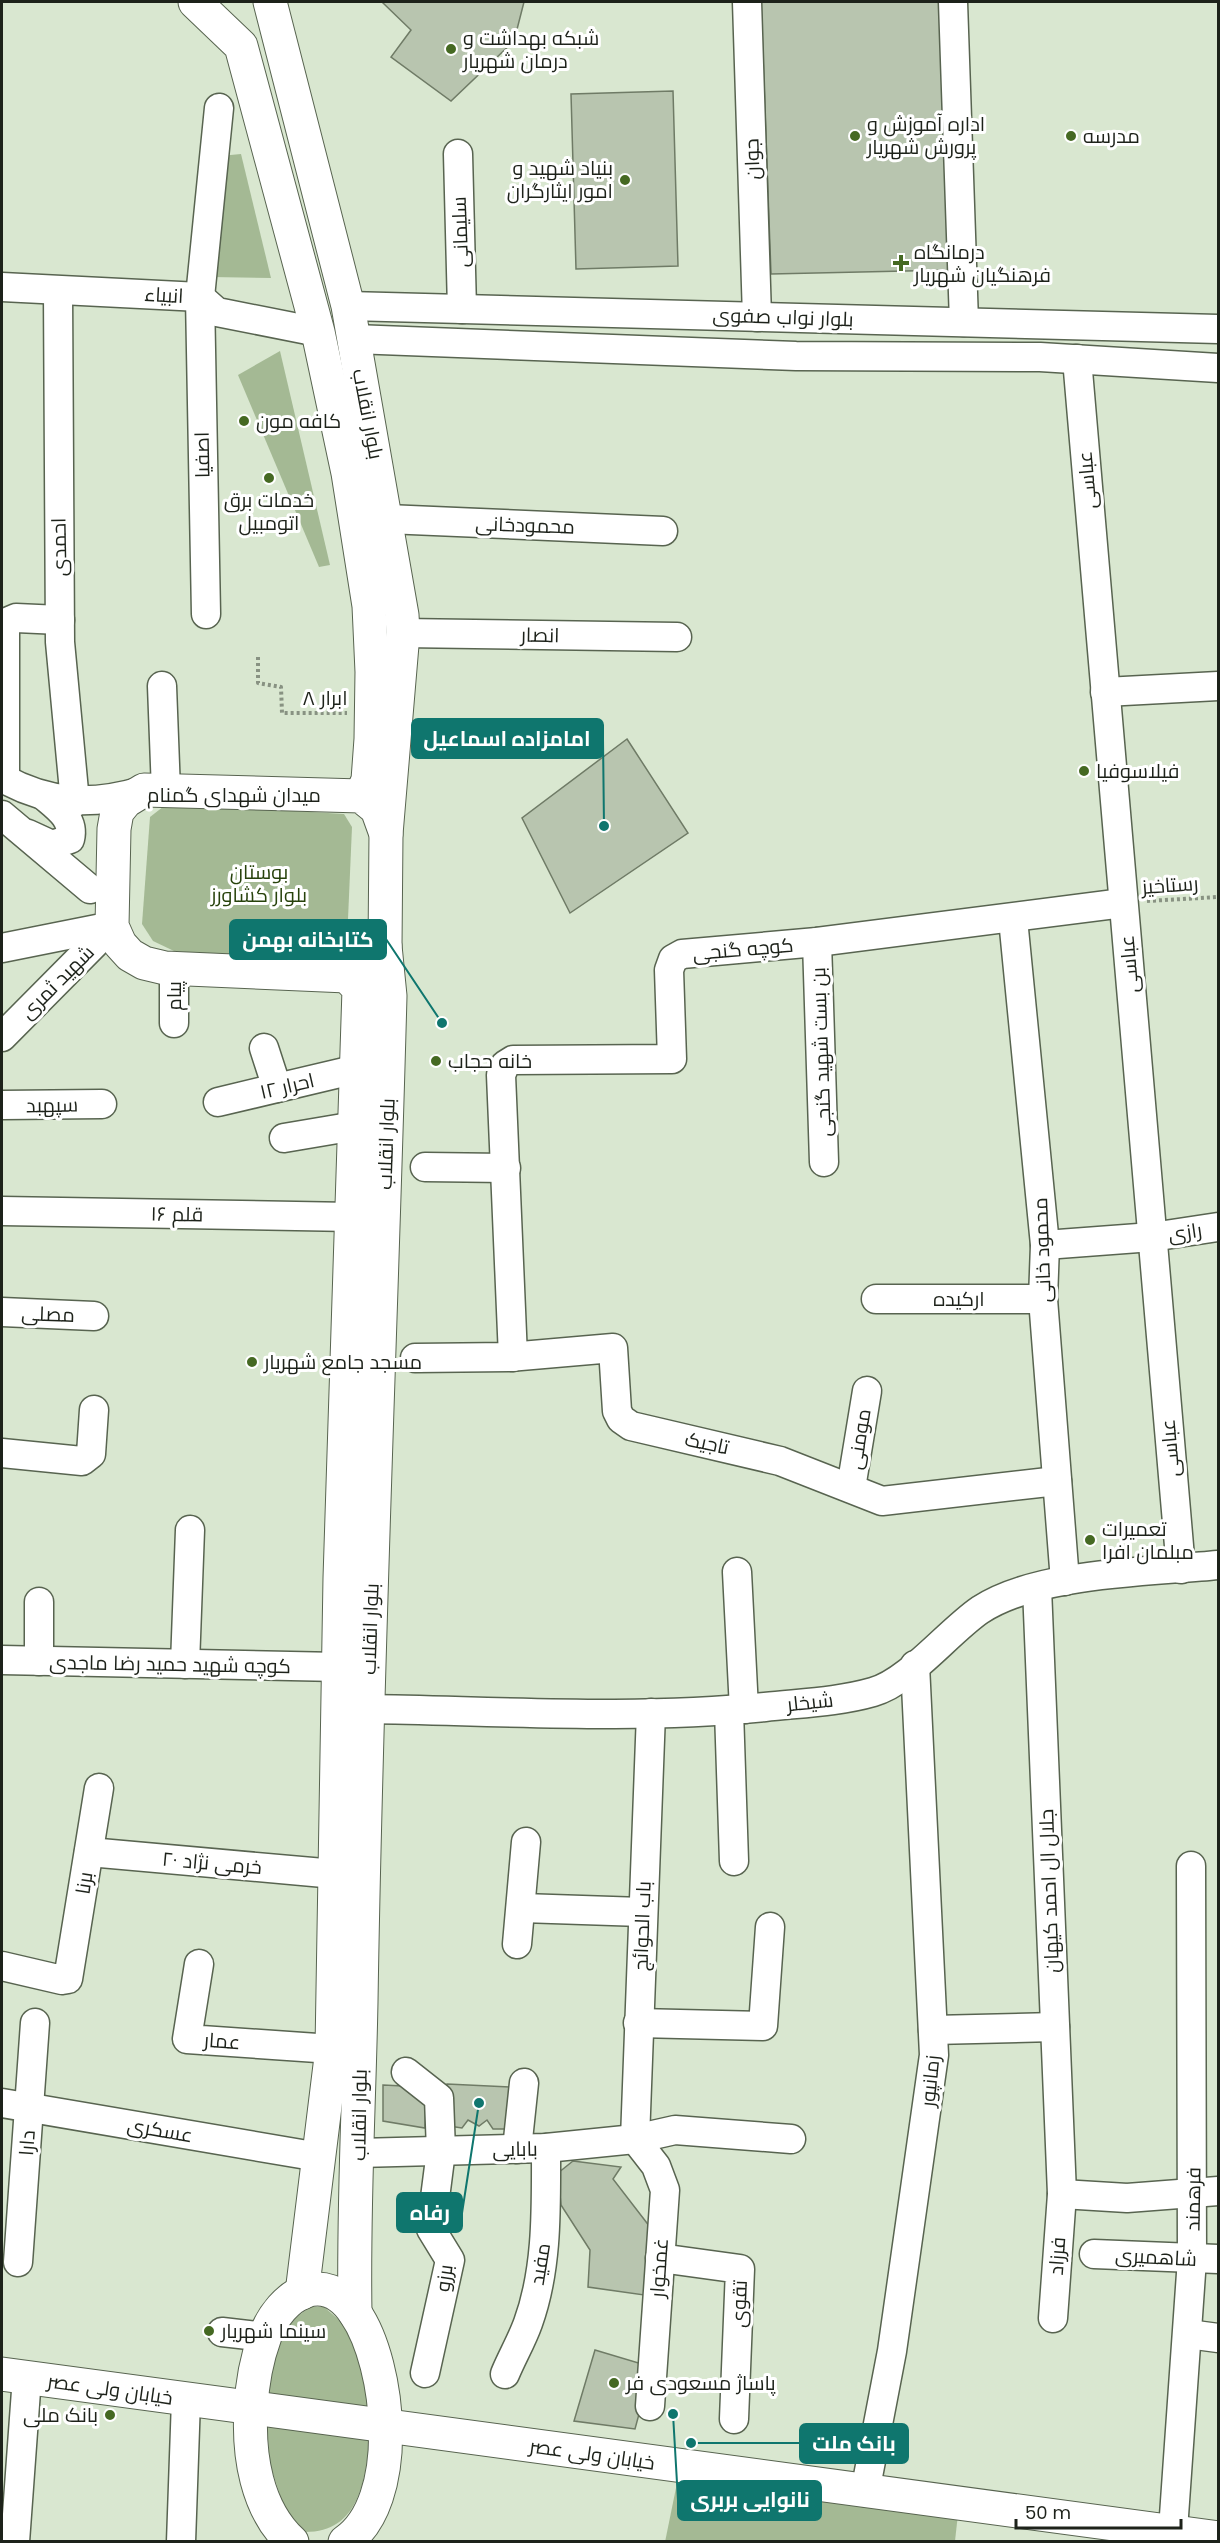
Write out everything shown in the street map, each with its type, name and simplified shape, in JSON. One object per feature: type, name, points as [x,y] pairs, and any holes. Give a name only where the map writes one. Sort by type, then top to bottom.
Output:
[{"type":"main road","name":"بلوار انقلاب","points":[[195,2],[241,46],[318,332],[348,474],[369,606],[372,672],[368,780],[361,796]]},
{"type":"main road","name":"بلوار انقلاب","points":[[270,2],[348,306],[387,519],[403,633],[386,834]]},
{"type":"main road","name":"میدان شهدای گمنام","points":[[105,906],[117,812],[126,801],[155,791],[361,796]]},
{"type":"main road","points":[[105,906],[120,944],[144,963],[174,968],[347,976],[369,968],[385,946],[386,834],[377,809],[361,796]]},
{"type":"main road","name":"بلوار انقلاب","points":[[355,2313],[354,2226],[359,2153],[367,1708],[390,996],[385,946]]},
{"type":"main road","name":"بلوار انقلاب","points":[[302,2292],[332,2049],[345,1424],[359,989],[347,976]]},
{"type":"main road","points":[[345,1424],[377,1424]]},
{"type":"main road","points":[[292,2541],[277,2528],[264,2505],[250,2436],[254,2379],[265,2337],[286,2302],[302,2292],[323,2288],[333,2291],[355,2313],[380,2371],[386,2426],[382,2471],[372,2509],[370,2541]]},
{"type":"main road","name":"خیابان ولی عصر","points":[[14,2376],[1177,2536],[1218,2538]]},
{"type":"main road","points":[[345,2541],[354,2536],[372,2509]]},
{"type":"street","name":"جوان","points":[[747,2],[757,317]]},
{"type":"street","points":[[953,2],[964,322]]},
{"type":"street","name":"اصفیا","points":[[206,614],[200,297],[219,108]]},
{"type":"street","name":"سلیمانی","points":[[458,154],[462,309]]},
{"type":"street","name":"انبیاء","points":[[2,287],[58,292],[200,297],[217,312],[318,332]]},
{"type":"street","name":"احمدی","points":[[58,292],[60,620],[75,802]]},
{"type":"street","name":"بلوار نواب صفوی","points":[[348,306],[1218,329]]},
{"type":"street","points":[[508,346],[506,332],[509,309]]},
{"type":"street","name":"بلوار نواب صفوی","points":[[354,339],[796,356],[1077,359],[1218,368]]},
{"type":"street","name":"عباسی","points":[[1077,359],[1180,1569]]},
{"type":"street","name":"محمودخانی","points":[[387,519],[663,531]]},
{"type":"street","points":[[60,620],[16,618],[9,621],[5,627],[3,779],[44,796],[75,802],[111,800],[155,791],[162,686]]},
{"type":"street","name":"انصار","points":[[403,633],[677,637]]},
{"type":"street","points":[[1105,692],[1218,686]]},
{"type":"street","points":[[26,834],[52,845],[70,839],[72,830],[68,820],[44,796]]},
{"type":"street","points":[[2,814],[105,906],[2,948]]},
{"type":"street","name":"کوچه گنجی","points":[[513,1357],[501,1075],[505,1065],[513,1060],[672,1059],[669,970],[673,959],[682,954],[818,942],[1013,919],[1124,903]]},
{"type":"street","name":"شهید ثمری","points":[[2,1037],[105,906]]},
{"type":"street","name":"محمود خانی","points":[[1013,919],[1045,1245],[1043,1299],[1065,1581]]},
{"type":"street","name":"بن بست شهید گنجی","points":[[818,942],[824,1162]]},
{"type":"street","name":"پیام","points":[[174,968],[174,1023]]},
{"type":"street","points":[[264,1048],[277,1088]]},
{"type":"street","name":"احرار ۱۲","points":[[218,1102],[357,1069]]},
{"type":"street","name":"سپهبد","points":[[2,1105],[102,1104]]},
{"type":"street","points":[[284,1138],[355,1126]]},
{"type":"street","points":[[425,1167],[506,1168]]},
{"type":"street","name":"قلم ۱۶","points":[[2,1211],[352,1217]]},
{"type":"street","name":"رازی","points":[[1045,1245],[1152,1237],[1218,1227]]},
{"type":"street","name":"ارکیده","points":[[876,1299],[1043,1299]]},
{"type":"street","name":"مصلی","points":[[2,1312],[94,1316]]},
{"type":"street","name":"تاجیک","points":[[415,1358],[513,1357],[614,1348],[617,1411],[621,1419],[631,1426],[748,1452],[882,1501],[1057,1481]]},
{"type":"street","name":"مومنی","points":[[851,1488],[867,1391]]},
{"type":"street","points":[[2,1453],[82,1461],[91,1454],[94,1410]]},
{"type":"street","points":[[186,1664],[190,1530]]},
{"type":"street","name":"شیخلر","points":[[367,1708],[651,1713],[737,1710],[834,1700],[875,1692],[915,1665],[980,1611],[1005,1596],[1065,1581],[1218,1565]]},
{"type":"street","points":[[734,1861],[737,1572]]},
{"type":"street","name":"جلال ال احمد کیهان","points":[[1037,1588],[1062,2194]]},
{"type":"street","points":[[39,1602],[39,1661]]},
{"type":"street","name":"کوچه شهید حمید رضا ماجدی","points":[[2,1660],[339,1667]]},
{"type":"street","name":"زمانپور","points":[[865,2492],[892,2351],[934,2055],[915,1665]]},
{"type":"street","name":"باب الحوائج","points":[[635,2139],[651,1713]]},
{"type":"street","name":"برنا","points":[[2,1966],[62,1980],[68,1979],[99,1788]]},
{"type":"street","points":[[517,1944],[522,1908],[526,1842]]},
{"type":"street","name":"خرمی نژاد ۲۰","points":[[89,1852],[335,1874]]},
{"type":"street","name":"فرهمند","points":[[1177,2536],[1188,2334],[1205,2259],[1206,2192],[1191,1866]]},
{"type":"street","points":[[522,1908],[642,1912]]},
{"type":"street","points":[[638,2023],[763,2026],[770,1928]]},
{"type":"street","name":"عمار","points":[[199,1964],[187,2039],[332,2049]]},
{"type":"street","name":"دارا","points":[[18,2262],[36,2023]]},
{"type":"street","points":[[933,2030],[1055,2026]]},
{"type":"street","name":"برزو","points":[[406,2072],[439,2098],[441,2151],[431,2229],[450,2260],[425,2373]]},
{"type":"street","points":[[517,2149],[525,2083]]},
{"type":"street","name":"عسکری","points":[[2,2103],[319,2157]]},
{"type":"street","name":"بابایی","points":[[359,2153],[546,2148],[635,2139],[675,2130],[791,2139]]},
{"type":"street","name":"غمخوار","points":[[635,2139],[656,2166],[665,2190],[650,2406]]},
{"type":"street","name":"مفید","points":[[505,2374],[528,2323],[541,2269],[546,2219],[546,2148]]},
{"type":"street","points":[[1062,2194],[1126,2198],[1206,2192]]},
{"type":"street","name":"فرزاد","points":[[1053,2318],[1062,2194]]},
{"type":"street","name":"شاهمیری","points":[[1094,2254],[1205,2259]]},
{"type":"street","name":"تقوی","points":[[660,2258],[740,2269],[734,2419]]},
{"type":"street","points":[[222,2332],[265,2337]]},
{"type":"street","points":[[1188,2334],[1218,2338]]},
{"type":"street","points":[[14,2376],[15,2541]]},
{"type":"street","points":[[181,2541],[186,2400]]},
{"type":"path","name":"ابرار ۸","points":[[258,657],[258,683],[281,687],[282,713],[371,714]]},
{"type":"path","name":"رستاخیز","points":[[1124,903],[1218,897]]},
{"type":"green space","points":[[241,154],[271,278],[211,277],[220,156]]},
{"type":"green space","points":[[280,351],[330,565],[319,567],[238,375]]},
{"type":"green space","name":"بوستان بلوار کشاورز","points":[[168,803],[344,814],[352,827],[346,965],[174,951],[153,941],[142,924],[150,817]]},
{"type":"green space","points":[[312,2307],[324,2307],[352,2331],[371,2409],[268,2394],[276,2356],[285,2333],[301,2314]]},
{"type":"green space","points":[[267,2426],[370,2437],[365,2470],[356,2501],[348,2514],[337,2523],[323,2530],[305,2532],[285,2511],[270,2464]]},
{"type":"green space","points":[[677,2483],[958,2514],[955,2541],[665,2542]]},
{"type":"building","name":"شبکه بهداشت و درمان شهریار","points":[[382,2],[524,2],[514,41],[451,101],[391,57],[411,30]]},
{"type":"building","name":"اداره آموزش و پرورش شهریار","points":[[761,2],[939,2],[950,270],[771,274]]},
{"type":"building","name":"بنیاد شهید و امور ایثارگران","points":[[673,91],[678,266],[576,269],[571,94]]},
{"type":"building","points":[[627,739],[688,833],[570,913],[522,818]]},
{"type":"building","points":[[447,2084],[512,2087],[506,2129],[493,2129],[487,2120],[479,2126],[468,2120],[462,2128],[449,2126]]},
{"type":"building","points":[[383,2085],[403,2086],[426,2099],[425,2128],[383,2121]]},
{"type":"building","points":[[573,2161],[621,2167],[613,2179],[650,2227],[644,2295],[588,2287],[590,2250],[561,2205],[558,2173]]},
{"type":"building","name":"پاساژ مسعودی فر","points":[[595,2350],[642,2364],[642,2403],[635,2429],[574,2421]]},
{"type":"place","name":"شبکه بهداشت و درمان شهریار","points":[[451,49]]},
{"type":"place","name":"اداره آموزش و پرورش شهریار","points":[[855,136]]},
{"type":"place","name":"مدرسه","points":[[1071,136]]},
{"type":"place","name":"بنیاد شهید و امور ایثارگران","points":[[625,180]]},
{"type":"place","name":"درمانگاه فرهنگیان شهریار","points":[[901,263]]},
{"type":"place","name":"کافه مون","points":[[244,421]]},
{"type":"place","name":"خدمات برق اتومبیل","points":[[269,478]]},
{"type":"place","name":"فیلاسوفیا","points":[[1084,771]]},
{"type":"place","name":"امامزاده اسماعیل","points":[[604,826]]},
{"type":"place","name":"کتابخانه بهمن","points":[[442,1023]]},
{"type":"place","name":"خانه حجاب","points":[[436,1061]]},
{"type":"place","name":"مسجد جامع شهریار","points":[[252,1362]]},
{"type":"place","name":"تعمیرات مبلمان افرا","points":[[1090,1540]]},
{"type":"place","name":"رفاه","points":[[479,2103]]},
{"type":"place","name":"سینما شهریار","points":[[209,2331]]},
{"type":"place","name":"پاساژ مسعودی فر","points":[[614,2383]]},
{"type":"place","name":"نانوایی بربری","points":[[673,2414]]},
{"type":"place","name":"بانک ملی","points":[[110,2415]]},
{"type":"place","name":"بانک ملت","points":[[691,2443]]}]
